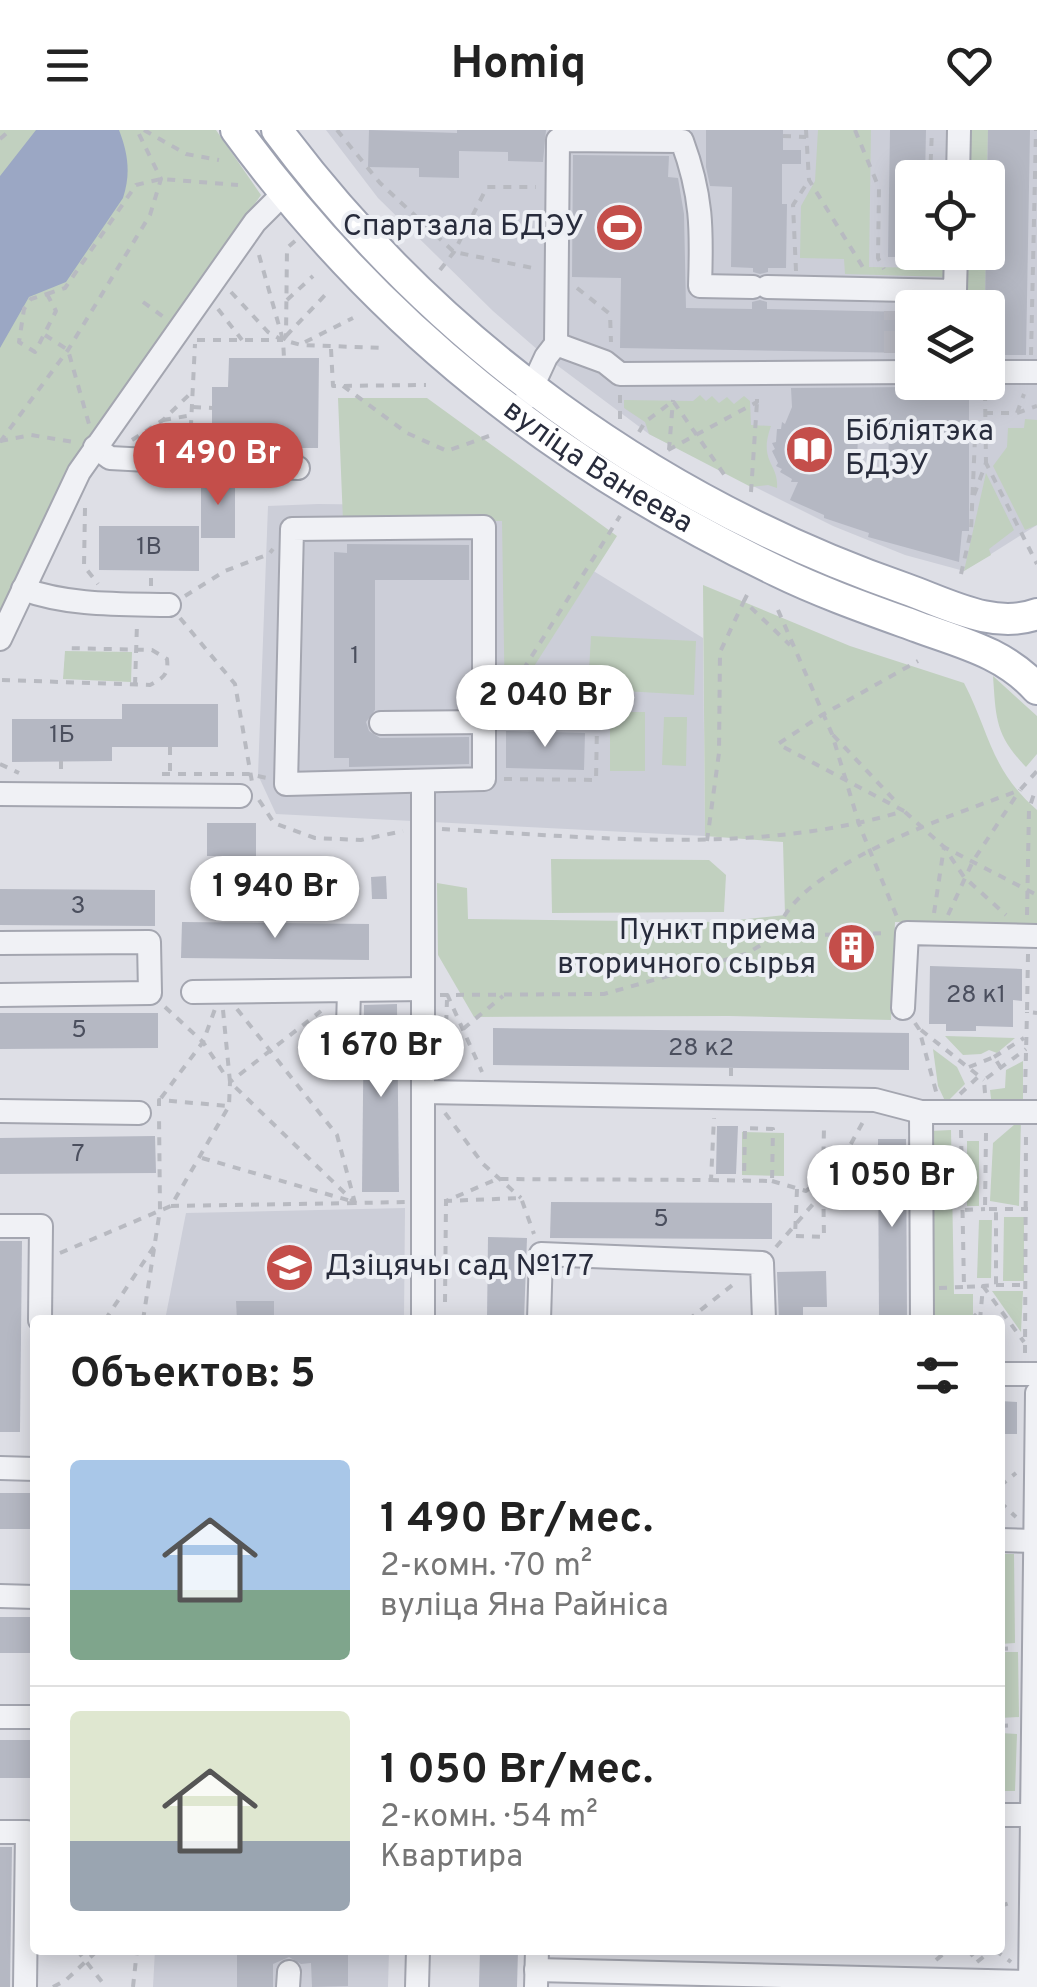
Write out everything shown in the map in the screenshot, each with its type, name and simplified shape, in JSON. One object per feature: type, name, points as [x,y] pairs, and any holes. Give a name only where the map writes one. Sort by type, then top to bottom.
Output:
[{"type":"main road","name":"вуліца Ванеева","points":[[236,130],[282,194],[388,308],[452,365],[815,554],[995,620],[1018,621],[1037,614]]},
{"type":"main road","name":"вуліца Ванеева","points":[[276,130],[307,171],[588,466],[649,504],[779,573],[1002,658],[1037,688]]},
{"type":"main road","points":[[282,194],[307,171]]},
{"type":"street","points":[[958,130],[958,160]]},
{"type":"street","points":[[525,402],[556,344],[558,140],[682,141],[696,178],[702,222],[700,286],[796,288],[889,297],[955,291],[956,270]]},
{"type":"street","points":[[0,639],[78,472],[254,222],[282,194]]},
{"type":"street","points":[[556,344],[605,362],[620,374],[895,366]]},
{"type":"street","points":[[1005,372],[1034,372]]},
{"type":"street","points":[[95,447],[110,458],[298,468]]},
{"type":"street","points":[[484,527],[484,727],[484,778],[286,784],[292,529],[484,527]]},
{"type":"street","points":[[23,589],[42,596],[101,604],[169,605]]},
{"type":"street","points":[[380,723],[484,727]]},
{"type":"street","points":[[423,781],[423,992],[433,1088],[423,1315]]},
{"type":"street","points":[[0,794],[240,796]]},
{"type":"street","points":[[903,1008],[907,933],[1033,936]]},
{"type":"street","points":[[0,943],[149,942],[150,993],[0,995]]},
{"type":"street","points":[[347,1064],[349,990]]},
{"type":"street","points":[[193,992],[423,992]]},
{"type":"street","points":[[433,1088],[875,1100],[921,1112],[1037,1112]]},
{"type":"street","points":[[0,1110],[149,1106]]},
{"type":"street","points":[[921,1112],[922,1315]]},
{"type":"street","points":[[0,1226],[42,1226],[40,1315]]},
{"type":"street","points":[[539,1315],[542,1254],[762,1263],[764,1315]]},
{"type":"street","points":[[1005,1374],[1037,1374]]},
{"type":"street","points":[[536,1969],[919,1983],[1026,1979],[1037,1393]]},
{"type":"street","points":[[0,1468],[30,1469]]},
{"type":"street","points":[[1005,1540],[1036,1540]]},
{"type":"street","points":[[0,1596],[30,1597]]},
{"type":"street","points":[[0,1716],[30,1718]]},
{"type":"street","points":[[1005,1815],[1032,1815]]},
{"type":"street","points":[[0,1832],[27,1832],[25,1987]]},
{"type":"street","points":[[418,1955],[418,1987]]},
{"type":"path","points":[[0,139],[10,130]]},
{"type":"path","points":[[141,130],[186,154],[218,160]]},
{"type":"path","points":[[0,442],[68,350],[150,215],[161,179],[141,130]]},
{"type":"path","points":[[337,130],[380,183],[454,252],[558,273],[610,314],[612,356]]},
{"type":"path","points":[[855,130],[879,188],[878,258],[889,297]]},
{"type":"path","points":[[928,160],[932,130]]},
{"type":"path","points":[[1018,413],[1034,372],[1036,130]]},
{"type":"path","points":[[783,136],[806,134],[809,180],[889,297]]},
{"type":"path","points":[[47,294],[56,311],[35,352],[19,342],[24,309],[31,298],[66,288],[136,185],[161,179],[238,185]]},
{"type":"path","points":[[796,288],[793,204],[809,180]]},
{"type":"path","points":[[440,270],[454,252],[487,187],[558,186]]},
{"type":"path","points":[[879,216],[888,216]]},
{"type":"path","points":[[284,358],[288,248],[295,241]]},
{"type":"path","points":[[259,255],[284,338]]},
{"type":"path","points":[[287,300],[313,276]]},
{"type":"path","points":[[231,292],[268,332],[284,338],[301,344],[384,348]]},
{"type":"path","points":[[188,464],[195,340],[284,338],[328,292]]},
{"type":"path","points":[[143,302],[159,313]]},
{"type":"path","points":[[218,310],[242,340]]},
{"type":"path","points":[[301,344],[353,318]]},
{"type":"path","points":[[0,442],[31,435],[95,447],[68,350],[44,335]]},
{"type":"path","points":[[331,346],[333,386],[426,385]]},
{"type":"path","points":[[751,492],[757,373]]},
{"type":"path","points":[[673,374],[669,450],[757,402]]},
{"type":"path","points":[[343,386],[407,433],[447,451],[489,436]]},
{"type":"path","points":[[132,440],[163,420],[194,390]]},
{"type":"path","points":[[620,400],[620,419]]},
{"type":"path","points":[[974,495],[986,463],[985,400]]},
{"type":"path","points":[[639,432],[673,401]]},
{"type":"path","points":[[673,401],[728,480]]},
{"type":"path","points":[[985,414],[1018,413],[1037,406]]},
{"type":"path","points":[[194,407],[212,408]]},
{"type":"path","points":[[163,420],[193,415]]},
{"type":"path","points":[[961,574],[974,495],[972,437],[985,437]]},
{"type":"path","points":[[986,463],[1037,564]]},
{"type":"path","points":[[85,504],[84,566],[102,590],[101,604]]},
{"type":"path","points":[[504,699],[620,516]]},
{"type":"path","points":[[292,529],[268,554],[225,571],[169,605],[235,684],[248,774],[274,824],[315,838],[360,840],[423,828],[707,842],[859,824],[904,811]]},
{"type":"path","points":[[707,842],[718,753],[720,652],[746,598],[792,648]]},
{"type":"path","points":[[134,684],[137,604]]},
{"type":"path","points":[[778,610],[832,734],[859,824],[899,924],[907,933]]},
{"type":"path","points":[[2,680],[150,685],[164,678],[168,669],[166,659],[152,650],[65,648]]},
{"type":"path","points":[[904,811],[778,744],[918,661]]},
{"type":"path","points":[[484,727],[494,716],[591,716],[597,726],[596,780],[484,778]]},
{"type":"path","points":[[832,734],[904,811],[944,847],[1037,895]]},
{"type":"path","points":[[170,747],[170,774]]},
{"type":"path","points":[[61,762],[61,779]]},
{"type":"path","points":[[936,933],[972,861],[1037,771]]},
{"type":"path","points":[[776,936],[779,920],[815,882],[870,850],[1020,790]]},
{"type":"path","points":[[1035,791],[1029,809],[1025,890],[1033,936],[1027,1012],[1037,1014]]},
{"type":"path","points":[[944,847],[964,876],[1033,936]]},
{"type":"path","points":[[936,933],[944,847]]},
{"type":"path","points":[[423,992],[604,994],[746,954],[776,936],[907,933]]},
{"type":"path","points":[[144,1315],[160,1210],[149,1106],[203,1042],[221,990]]},
{"type":"path","points":[[221,990],[337,1135],[355,1202]]},
{"type":"path","points":[[172,1206],[229,1106],[221,990]]},
{"type":"path","points":[[230,1082],[349,990]]},
{"type":"path","points":[[150,993],[203,1042],[230,1082],[355,1202]]},
{"type":"path","points":[[447,995],[488,1086]]},
{"type":"path","points":[[445,1054],[447,995]]},
{"type":"path","points":[[433,1088],[463,1029],[504,995]]},
{"type":"path","points":[[903,1008],[919,1029],[984,1080],[985,1209]]},
{"type":"path","points":[[919,1029],[938,1101],[960,1112],[964,1287],[1028,1285]]},
{"type":"path","points":[[968,1068],[1026,1037]]},
{"type":"path","points":[[984,1080],[1026,1050]]},
{"type":"path","points":[[994,1057],[1001,1068]]},
{"type":"path","points":[[694,1315],[762,1263],[824,1192],[875,1100]]},
{"type":"path","points":[[149,1106],[229,1106]]},
{"type":"path","points":[[711,1180],[714,1111]]},
{"type":"path","points":[[444,1115],[498,1179],[521,1198],[542,1254]]},
{"type":"path","points":[[796,1189],[796,1236],[824,1237],[824,1127]]},
{"type":"path","points":[[744,1180],[745,1128],[773,1129],[772,1180]]},
{"type":"path","points":[[199,1157],[355,1202]]},
{"type":"path","points":[[446,1201],[498,1179],[772,1180],[806,1190],[824,1177]]},
{"type":"path","points":[[427,1202],[521,1198]]},
{"type":"path","points":[[445,1302],[446,1201]]},
{"type":"path","points":[[41,1261],[172,1206],[412,1202]]},
{"type":"path","points":[[996,1209],[996,1285]]},
{"type":"path","points":[[962,1210],[1028,1209]]},
{"type":"path","points":[[108,1315],[156,1242]]},
{"type":"path","points":[[980,1315],[983,1286]]},
{"type":"path","points":[[983,1286],[1004,1315]]},
{"type":"path","points":[[976,1315],[981,1309]]},
{"type":"path","points":[[1005,1316],[1024,1342]]},
{"type":"path","points":[[1005,1482],[1020,1470]]},
{"type":"path","points":[[1005,1506],[1020,1520]]},
{"type":"path","points":[[1005,1649],[1023,1647]]},
{"type":"path","points":[[1005,1726],[1022,1725]]},
{"type":"path","points":[[1005,1905],[1018,1901]]},
{"type":"path","points":[[82,1955],[106,1987]]},
{"type":"path","points":[[53,1987],[92,1955]]},
{"type":"path","points":[[133,1987],[136,1955]]},
{"type":"path","points":[[972,1955],[976,1961]]},
{"type":"path","points":[[1000,1955],[1026,1979]]},
{"type":"shaded area","points":[[326,130],[1037,130],[1037,525],[964,571],[905,555],[833,526],[649,434],[546,357],[493,311],[378,198]]},
{"type":"shaded area","points":[[268,506],[487,506],[703,638],[705,836],[276,814],[258,775]]},
{"type":"shaded area","name":"Дзіцячы сад №177","points":[[405,1208],[404,1315],[166,1315],[186,1213]]},
{"type":"shaded area","points":[[155,1955],[389,1955],[388,1987],[153,1987]]},
{"type":"green space","points":[[0,130],[216,130],[261,195],[83,452],[0,617]]},
{"type":"green space","points":[[818,130],[871,130],[869,267],[948,270],[948,277],[845,274],[844,259],[800,258],[801,206],[815,181]]},
{"type":"green space","points":[[969,130],[988,130],[987,160],[968,160]]},
{"type":"green space","points":[[966,270],[986,270],[985,290],[966,290]]},
{"type":"green space","points":[[700,395],[706,401],[712,396],[719,403],[727,397],[734,404],[744,396],[750,401],[751,425],[771,426],[767,447],[777,488],[751,487],[649,434],[645,422],[624,408],[624,400],[693,401]]},
{"type":"green space","points":[[338,398],[427,398],[617,536],[505,712],[502,521],[343,521]]},
{"type":"green space","points":[[1025,419],[1037,420],[1037,525],[1025,530],[993,466],[1007,447],[1008,428],[1024,428]]},
{"type":"green space","points":[[986,473],[1014,530],[989,549],[991,555],[964,571]]},
{"type":"green space","points":[[703,585],[850,646],[964,683],[1000,765],[1037,810],[1037,925],[895,922],[891,1020],[474,1017],[438,955],[437,883],[467,888],[468,919],[718,922],[785,915],[783,842],[705,836]]},
{"type":"green space","points":[[591,636],[696,641],[694,695],[588,689]]},
{"type":"green space","points":[[65,651],[132,652],[131,682],[63,679]]},
{"type":"green space","points":[[993,676],[1037,716],[1037,754],[1026,767],[1008,745],[999,725]]},
{"type":"green space","points":[[610,712],[645,712],[645,771],[610,771]]},
{"type":"green space","points":[[664,717],[687,717],[686,766],[662,765]]},
{"type":"green space","points":[[551,859],[709,860],[726,875],[724,912],[552,913]]},
{"type":"green space","points":[[945,1036],[1015,1038],[997,1053],[989,1050],[963,1055]]},
{"type":"green space","points":[[933,1049],[957,1067],[965,1084],[946,1103],[938,1086]]},
{"type":"green space","points":[[1023,1061],[1023,1106],[992,1107],[990,1090],[1005,1088],[1006,1070]]},
{"type":"green space","points":[[1021,1119],[1019,1206],[990,1201],[993,1143]]},
{"type":"green space","points":[[951,1130],[954,1294],[973,1294],[973,1315],[933,1315],[930,1131]]},
{"type":"green space","points":[[742,1132],[784,1133],[784,1176],[742,1175]]},
{"type":"green space","points":[[967,1141],[979,1141],[979,1206],[967,1206]]},
{"type":"green space","points":[[1004,1217],[1024,1217],[1024,1281],[1003,1281]]},
{"type":"green space","points":[[979,1220],[992,1220],[991,1278],[977,1278]]},
{"type":"green space","points":[[992,1291],[1023,1291],[1021,1332]]},
{"type":"green space","points":[[1005,1554],[1014,1554],[1015,1643],[1005,1644]]},
{"type":"green space","points":[[1005,1652],[1018,1652],[1019,1717],[1005,1718]]},
{"type":"green space","points":[[1005,1733],[1017,1734],[1015,1791],[1005,1791]]},
{"type":"water","points":[[36,130],[119,130],[127,180],[123,198],[66,282],[29,297],[0,348],[0,176]]},
{"type":"building","points":[[369,130],[546,130],[543,162],[508,161],[508,152],[459,151],[459,178],[419,177],[419,168],[368,167]]},
{"type":"building","points":[[706,130],[783,130],[783,150],[801,150],[801,164],[782,164],[782,204],[787,204],[786,268],[768,268],[768,272],[760,274],[753,272],[753,268],[731,267],[732,187],[710,186]]},
{"type":"building","points":[[890,130],[926,130],[925,160],[895,160],[895,257],[888,257]]},
{"type":"building","points":[[988,130],[1030,130],[1026,355],[1005,355],[1005,290],[985,290],[986,270],[1005,270],[1005,160],[987,160]]},
{"type":"building","points":[[573,155],[669,156],[668,177],[678,178],[684,214],[686,308],[752,309],[752,302],[760,300],[767,302],[767,309],[895,312],[895,353],[620,348],[621,278],[572,277]]},
{"type":"building","points":[[229,358],[319,358],[318,448],[212,448],[212,387],[228,387]]},
{"type":"building","points":[[895,387],[895,400],[969,400],[969,531],[962,531],[959,562],[868,537],[869,533],[824,518],[790,500],[798,482],[791,482],[776,466],[772,443],[776,442],[777,429],[781,429],[782,422],[785,424],[792,407],[791,388]],"holes":[[[858,427],[889,427],[888,473],[857,473]]]},
{"type":"building","points":[[201,478],[235,480],[235,538],[201,538]]},
{"type":"building","points":[[99,526],[199,526],[199,571],[99,570]]},
{"type":"building","points":[[347,544],[469,545],[469,580],[375,580],[375,710],[366,722],[369,731],[380,738],[469,737],[469,764],[349,767],[349,758],[334,758],[334,552],[347,553]]},
{"type":"building","points":[[122,704],[218,704],[218,747],[112,747],[112,761],[12,762],[12,719],[122,719]]},
{"type":"building","points":[[506,731],[585,733],[584,770],[506,768]]},
{"type":"building","points":[[207,823],[256,823],[256,856],[207,856]]},
{"type":"building","points":[[386,876],[387,899],[372,899],[371,877]]},
{"type":"building","points":[[0,889],[155,890],[155,926],[0,925]]},
{"type":"building","points":[[182,922],[369,924],[369,960],[181,958]]},
{"type":"building","points":[[930,966],[1022,969],[1022,1001],[1013,1000],[1013,1027],[976,1026],[976,1031],[946,1031],[946,1024],[929,1024]]},
{"type":"building","points":[[397,1004],[399,1192],[362,1192],[364,1005]]},
{"type":"building","points":[[0,1013],[158,1013],[158,1048],[0,1049]]},
{"type":"building","points":[[493,1028],[909,1033],[909,1070],[493,1065]]},
{"type":"building","points":[[717,1126],[738,1126],[736,1174],[716,1174]]},
{"type":"building","points":[[155,1136],[156,1173],[0,1174],[0,1138]]},
{"type":"building","points":[[878,1139],[906,1139],[907,1315],[879,1315]]},
{"type":"building","points":[[551,1202],[772,1203],[772,1239],[550,1238]]},
{"type":"building","points":[[488,1237],[527,1238],[524,1315],[487,1315]]},
{"type":"building","points":[[0,1241],[22,1241],[20,1432],[0,1432]]},
{"type":"building","points":[[826,1271],[827,1307],[803,1307],[803,1315],[779,1315],[777,1272]]},
{"type":"building","points":[[236,1301],[274,1301],[274,1315],[237,1315]]},
{"type":"building","points":[[1005,1401],[1017,1402],[1017,1434],[1005,1434]]},
{"type":"building","points":[[0,1493],[30,1493],[30,1529],[0,1529]]},
{"type":"building","points":[[0,1617],[30,1617],[30,1653],[0,1653]]},
{"type":"building","points":[[0,1740],[30,1740],[30,1778],[0,1778]]},
{"type":"building","points":[[0,1847],[12,1847],[10,1987],[0,1987]]},
{"type":"building","points":[[237,1955],[348,1955],[348,1986],[312,1987],[311,1963],[301,1964],[289,1957],[273,1964],[273,1987],[237,1987]]},
{"type":"building","points":[[480,1955],[518,1955],[517,1987],[479,1987]]},
{"type":"place","name":"Спартзала БДЭУ","points":[[619,227]]},
{"type":"place","name":"Бібліятэка БДЭУ","points":[[810,449]]},
{"type":"place","name":"Пункт приема вторичного сырья","points":[[851,948]]},
{"type":"place","name":"Дзіцячы сад №177","points":[[290,1267]]}]
